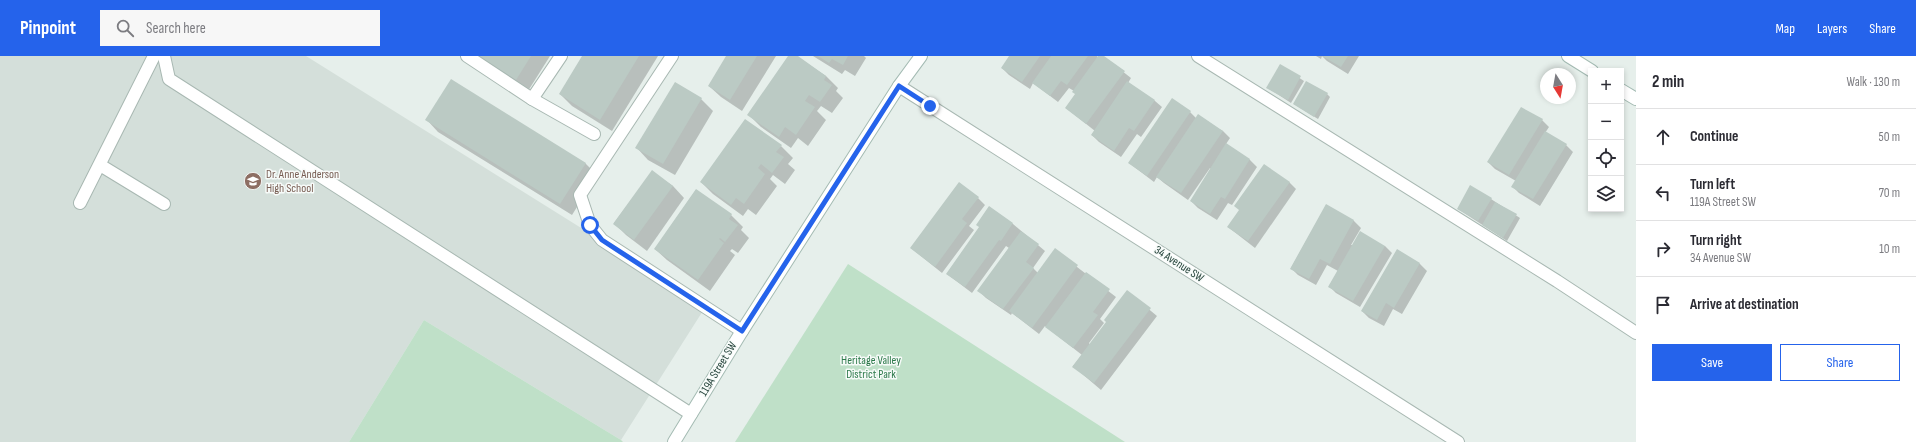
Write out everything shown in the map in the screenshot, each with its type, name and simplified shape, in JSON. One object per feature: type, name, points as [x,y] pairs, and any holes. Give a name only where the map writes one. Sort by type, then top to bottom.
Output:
[{"type":"street","points":[[80,203],[154,56]]},
{"type":"street","points":[[164,56],[169,79],[691,414]]},
{"type":"street","points":[[467,56],[532,99],[594,134]]},
{"type":"street","points":[[532,99],[561,56]]},
{"type":"street","points":[[672,56],[580,196],[590,225],[602,240],[742,331]]},
{"type":"street","name":"119A Street SW","points":[[674,442],[742,331],[899,86],[921,56]]},
{"type":"street","points":[[1198,56],[1557,280],[1636,333]]},
{"type":"street","points":[[1568,56],[1588,68]]},
{"type":"street","name":"34 Avenue SW","points":[[899,86],[1458,442]]},
{"type":"street","points":[[1624,92],[1636,99]]},
{"type":"street","points":[[100,165],[164,204]]},
{"type":"shaded area","name":"Dr. Anne Anderson High School","points":[[0,56],[306,56],[706,306],[621,440],[424,320],[349,442],[0,442]]},
{"type":"green space","name":"Heritage Valley District Park","points":[[848,264],[1125,442],[735,442]]},
{"type":"green space","points":[[424,320],[621,440],[623,442],[349,442]]},
{"type":"building","points":[[478,56],[531,56],[516,80]]},
{"type":"building","points":[[582,56],[639,56],[600,120],[559,94]]},
{"type":"building","points":[[726,56],[757,56],[730,100],[708,86]]},
{"type":"building","points":[[788,56],[798,56],[826,76],[824,80],[832,85],[820,102],[809,95],[805,101],[815,107],[796,135],[785,127],[779,137],[747,115]]},
{"type":"building","points":[[818,56],[848,56],[843,65],[832,59],[829,63]]},
{"type":"building","points":[[1009,56],[1040,56],[1022,82],[1001,68]]},
{"type":"building","points":[[1051,56],[1088,56],[1067,85],[1061,81],[1050,96],[1032,83]]},
{"type":"building","points":[[1098,56],[1104,56],[1125,71],[1086,124],[1065,108],[1075,94],[1072,92]]},
{"type":"building","points":[[1322,56],[1348,56],[1341,67]]},
{"type":"building","points":[[1280,64],[1301,76],[1288,100],[1266,88]]},
{"type":"building","points":[[451,79],[586,163],[560,204],[425,120]]},
{"type":"building","points":[[1127,81],[1155,100],[1134,131],[1129,128],[1114,151],[1091,135]]},
{"type":"building","points":[[1306,81],[1328,93],[1314,117],[1293,104]]},
{"type":"building","points":[[675,82],[702,98],[663,164],[635,148]]},
{"type":"building","points":[[1172,98],[1191,111],[1147,176],[1128,163]]},
{"type":"building","points":[[1521,107],[1543,119],[1509,175],[1487,162]]},
{"type":"building","points":[[1198,114],[1223,131],[1181,193],[1156,177]]},
{"type":"building","points":[[745,119],[782,145],[776,152],[784,157],[772,173],[761,164],[758,168],[765,174],[744,204],[736,198],[731,205],[700,182]]},
{"type":"building","points":[[1545,131],[1567,144],[1533,199],[1511,187]]},
{"type":"building","points":[[1226,143],[1250,159],[1225,199],[1221,197],[1210,214],[1190,201]]},
{"type":"building","points":[[1264,164],[1290,182],[1248,241],[1227,227],[1239,210],[1234,206]]},
{"type":"building","points":[[652,170],[673,186],[634,240],[613,224]]},
{"type":"building","points":[[959,182],[979,197],[962,219],[967,223],[935,267],[910,248]]},
{"type":"building","points":[[1470,185],[1492,198],[1478,221],[1457,209]]},
{"type":"building","points":[[696,189],[732,214],[729,219],[738,225],[725,242],[720,238],[719,239],[724,243],[698,280],[654,249]]},
{"type":"building","points":[[1495,202],[1517,214],[1503,238],[1482,225]]},
{"type":"building","points":[[1326,204],[1354,220],[1330,264],[1320,259],[1309,279],[1290,269]]},
{"type":"building","points":[[989,206],[1013,223],[965,287],[946,274],[979,227],[976,225]]},
{"type":"building","points":[[1021,231],[1039,244],[1026,262],[1034,268],[1003,309],[977,291]]},
{"type":"building","points":[[1360,231],[1385,246],[1353,301],[1328,287]]},
{"type":"building","points":[[1055,248],[1078,265],[1032,328],[1009,311]]},
{"type":"building","points":[[1397,249],[1420,263],[1394,308],[1386,303],[1377,320],[1361,311]]},
{"type":"building","points":[[1086,272],[1110,289],[1093,312],[1098,315],[1073,348],[1045,327]]},
{"type":"building","points":[[1127,290],[1151,308],[1094,383],[1072,367],[1106,322],[1104,320]]},
{"type":"place","name":"Dr. Anne Anderson High School","points":[[253,181]]},
{"type":"route","points":[[590,225],[602,240],[742,331],[899,86],[930,106]]}]
